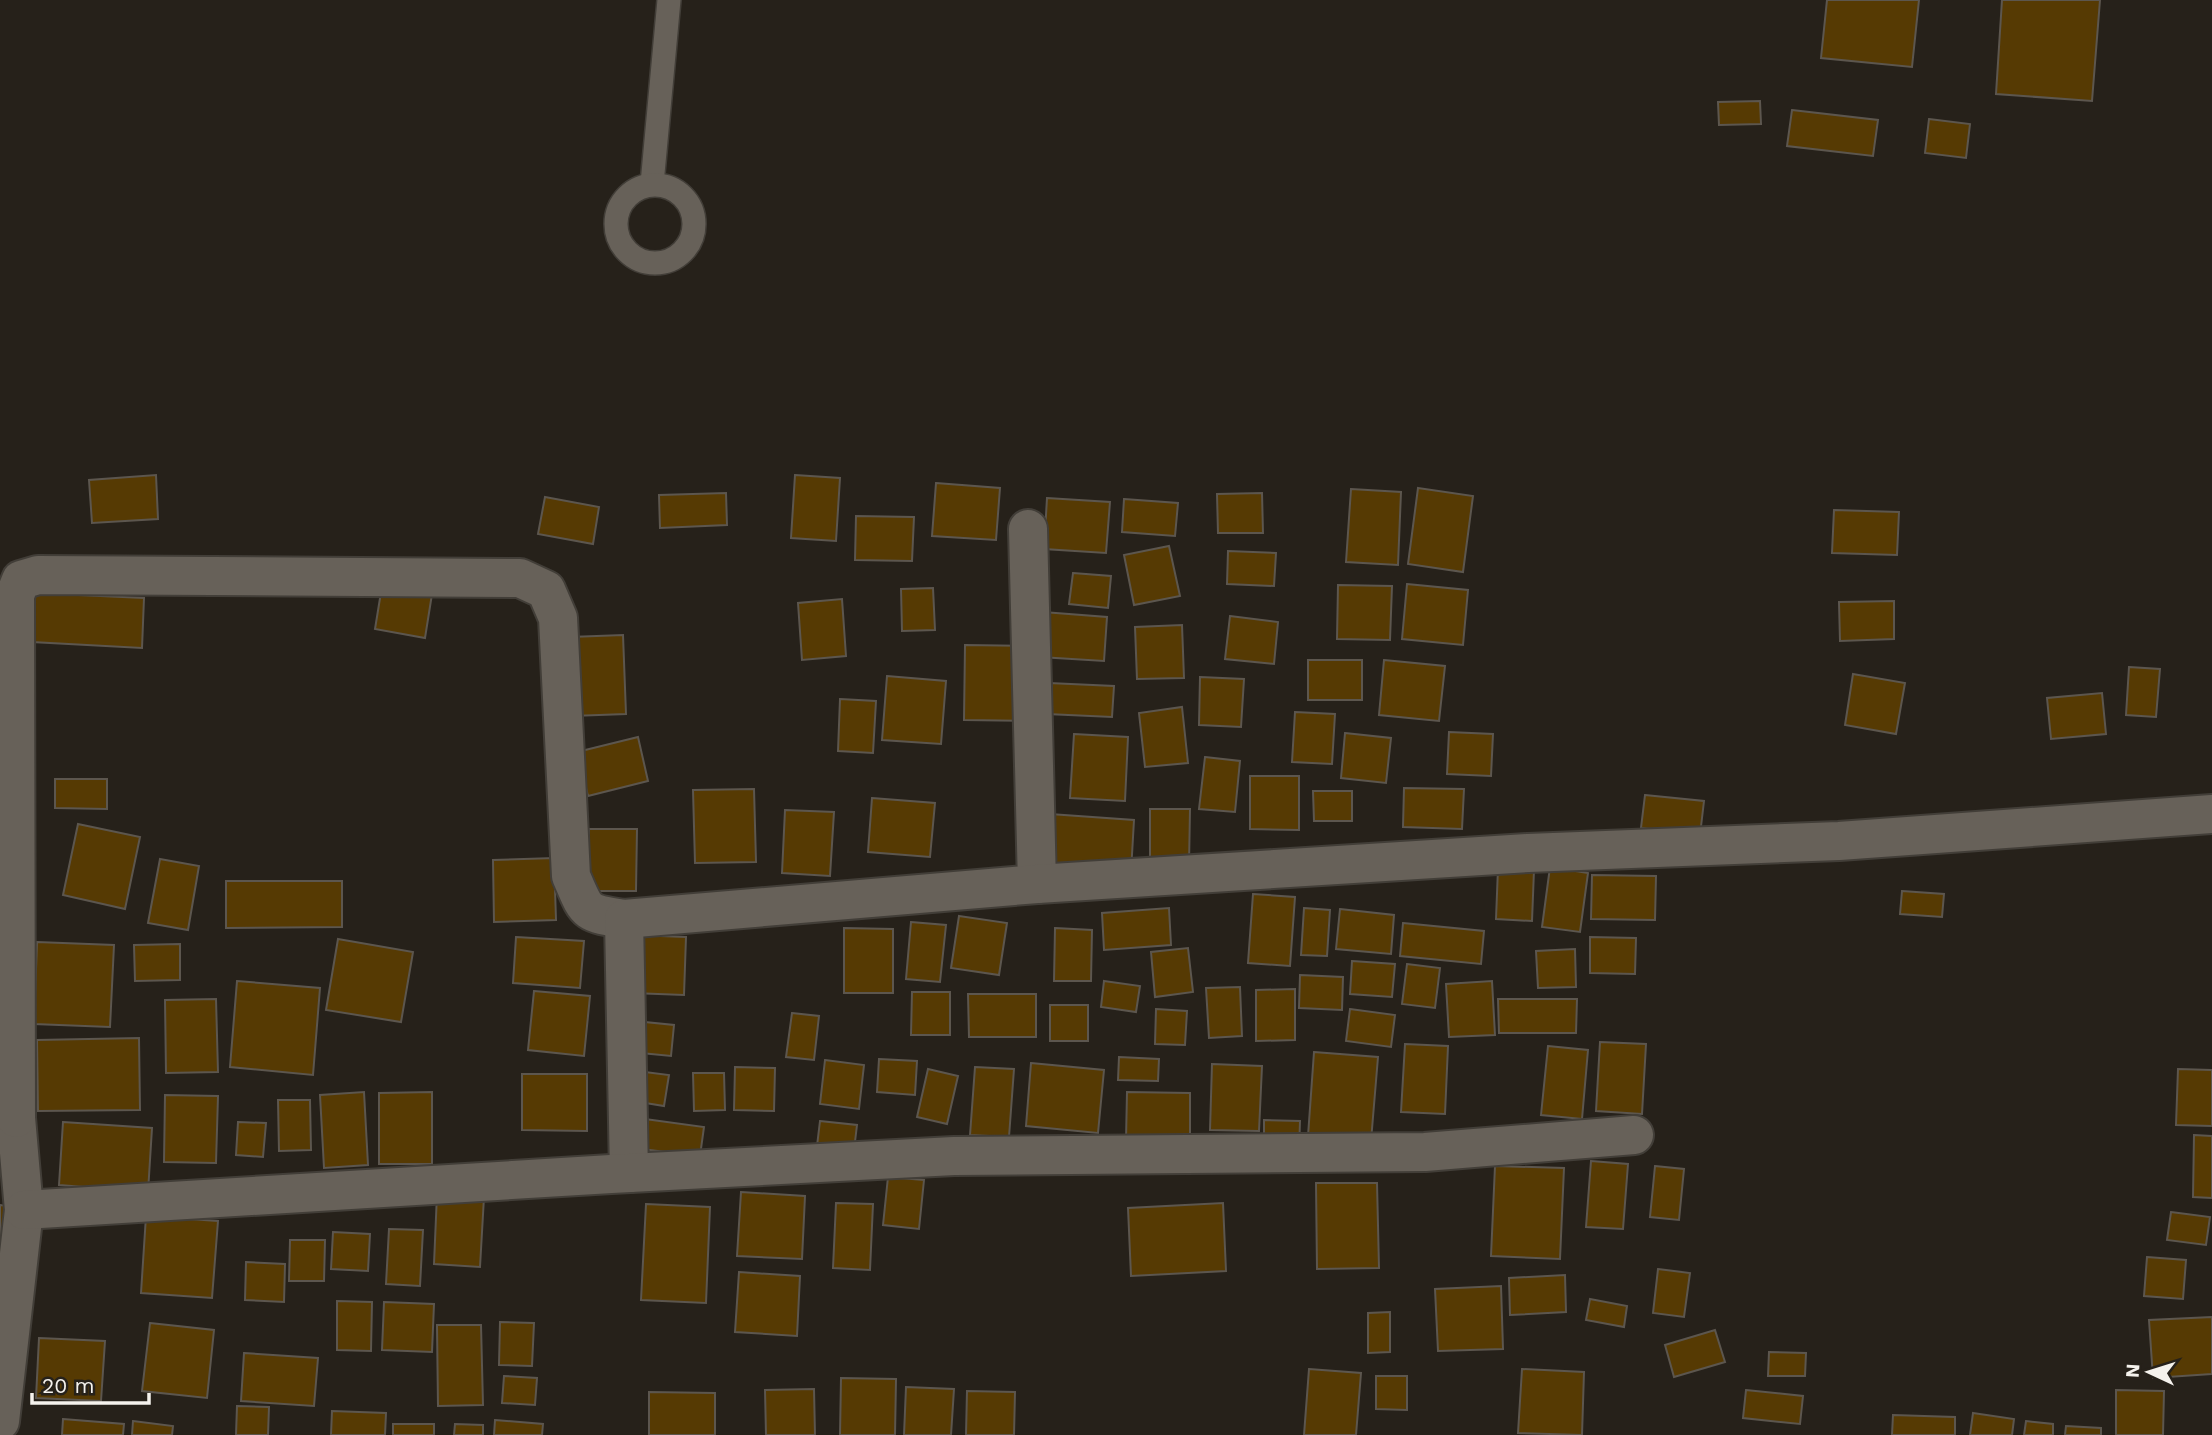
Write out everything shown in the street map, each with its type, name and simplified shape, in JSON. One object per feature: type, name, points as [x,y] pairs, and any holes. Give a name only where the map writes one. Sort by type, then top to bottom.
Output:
[{"type":"street","points":[[1028,529],[1037,884]]},
{"type":"street","points":[[0,1421],[24,1210],[8,1117],[15,595],[21,580],[38,575],[520,578],[546,590],[558,618],[571,876],[584,906],[593,915],[624,919],[1037,884],[1528,853],[1839,841],[2212,814]]},
{"type":"street","points":[[624,919],[629,1173]]},
{"type":"street","points":[[24,1210],[954,1156],[1424,1152],[1634,1135]]},
{"type":"lane","points":[[652,184],[669,0]]},
{"type":"building","points":[[1827,0],[1919,0],[1912,67],[1821,58]]},
{"type":"building","points":[[2002,0],[2100,0],[2092,101],[1996,94]]},
{"type":"building","points":[[1760,101],[1761,124],[1719,125],[1718,102]]},
{"type":"building","points":[[1792,110],[1878,120],[1873,156],[1787,146]]},
{"type":"building","points":[[1929,119],[1970,124],[1966,158],[1925,153]]},
{"type":"building","points":[[156,475],[158,519],[92,523],[89,480]]},
{"type":"building","points":[[795,475],[840,478],[836,541],[791,538]]},
{"type":"building","points":[[936,483],[1000,488],[996,540],[932,536]]},
{"type":"building","points":[[1418,488],[1473,496],[1463,572],[1408,564]]},
{"type":"building","points":[[1351,489],[1401,492],[1398,565],[1346,562]]},
{"type":"building","points":[[726,493],[727,525],[660,528],[659,495]]},
{"type":"building","points":[[1262,493],[1263,533],[1218,533],[1217,494]]},
{"type":"building","points":[[545,497],[599,507],[593,544],[538,534]]},
{"type":"building","points":[[1047,498],[1110,502],[1106,553],[1044,549]]},
{"type":"building","points":[[1124,499],[1178,503],[1175,536],[1122,532]]},
{"type":"building","points":[[1834,510],[1899,512],[1897,555],[1832,553]]},
{"type":"building","points":[[856,516],[914,517],[912,561],[855,560]]},
{"type":"building","points":[[1169,546],[1180,596],[1134,605],[1124,555]]},
{"type":"building","points":[[1228,551],[1276,553],[1274,586],[1227,584]]},
{"type":"building","points":[[1073,573],[1111,576],[1108,608],[1069,604]]},
{"type":"building","points":[[1407,584],[1468,590],[1463,645],[1402,639]]},
{"type":"building","points":[[1338,585],[1392,586],[1390,640],[1337,639]]},
{"type":"building","points":[[382,586],[432,594],[425,638],[375,629]]},
{"type":"building","points":[[933,588],[935,630],[902,631],[901,589]]},
{"type":"building","points":[[35,593],[144,598],[142,648],[32,642]]},
{"type":"building","points":[[842,599],[846,656],[802,660],[798,603]]},
{"type":"building","points":[[1894,601],[1894,639],[1840,641],[1839,602]]},
{"type":"building","points":[[1043,612],[1107,617],[1104,661],[1040,657]]},
{"type":"building","points":[[1230,616],[1278,622],[1274,664],[1225,659]]},
{"type":"building","points":[[1182,625],[1184,678],[1137,679],[1135,627]]},
{"type":"building","points":[[623,635],[626,714],[572,716],[570,637]]},
{"type":"building","points":[[965,645],[1027,646],[1026,721],[964,720]]},
{"type":"building","points":[[1308,660],[1362,660],[1362,700],[1308,700]]},
{"type":"building","points":[[1384,660],[1445,666],[1439,721],[1379,715]]},
{"type":"building","points":[[2129,667],[2160,669],[2156,717],[2126,715]]},
{"type":"building","points":[[1853,674],[1905,683],[1896,734],[1845,725]]},
{"type":"building","points":[[887,676],[946,681],[941,744],[882,740]]},
{"type":"building","points":[[1200,677],[1244,679],[1241,727],[1199,725]]},
{"type":"building","points":[[1049,683],[1114,686],[1112,717],[1047,714]]},
{"type":"building","points":[[2102,693],[2106,734],[2051,739],[2047,698]]},
{"type":"building","points":[[840,699],[876,701],[873,753],[838,751]]},
{"type":"building","points":[[1182,707],[1188,763],[1145,767],[1139,713]]},
{"type":"building","points":[[1295,712],[1335,714],[1332,764],[1292,762]]},
{"type":"building","points":[[1449,732],[1493,734],[1491,776],[1447,774]]},
{"type":"building","points":[[1345,733],[1391,738],[1386,783],[1341,778]]},
{"type":"building","points":[[1074,734],[1128,737],[1125,801],[1070,798]]},
{"type":"building","points":[[638,737],[648,781],[588,796],[577,752]]},
{"type":"building","points":[[1205,757],[1240,761],[1235,812],[1199,809]]},
{"type":"building","points":[[1250,776],[1299,776],[1299,830],[1250,829]]},
{"type":"building","points":[[55,779],[107,779],[107,809],[55,808]]},
{"type":"building","points":[[1404,788],[1464,789],[1462,829],[1403,827]]},
{"type":"building","points":[[754,789],[756,862],[695,863],[693,790]]},
{"type":"building","points":[[1313,791],[1352,791],[1352,821],[1314,821]]},
{"type":"building","points":[[1645,795],[1704,801],[1700,835],[1641,828]]},
{"type":"building","points":[[872,798],[935,803],[930,857],[868,852]]},
{"type":"building","points":[[1150,809],[1190,809],[1189,865],[1150,864]]},
{"type":"building","points":[[785,810],[834,812],[830,876],[782,873]]},
{"type":"building","points":[[1050,814],[1134,820],[1131,872],[1046,866]]},
{"type":"building","points":[[78,824],[140,837],[125,909],[63,895]]},
{"type":"building","points":[[589,829],[637,829],[636,891],[588,891]]},
{"type":"building","points":[[554,858],[556,920],[494,922],[493,860]]},
{"type":"building","points":[[160,859],[199,866],[188,930],[148,923]]},
{"type":"building","points":[[1550,867],[1588,873],[1580,932],[1542,927]]},
{"type":"building","points":[[1498,868],[1534,870],[1532,921],[1496,919]]},
{"type":"building","points":[[1592,875],[1656,876],[1655,920],[1591,919]]},
{"type":"building","points":[[226,881],[342,881],[342,927],[226,928]]},
{"type":"building","points":[[1902,891],[1944,894],[1942,917],[1900,914]]},
{"type":"building","points":[[1253,894],[1295,897],[1290,966],[1248,963]]},
{"type":"building","points":[[1169,908],[1171,945],[1104,950],[1102,913]]},
{"type":"building","points":[[1304,908],[1330,910],[1327,956],[1301,955]]},
{"type":"building","points":[[1340,909],[1394,915],[1391,954],[1336,949]]},
{"type":"building","points":[[959,916],[1007,923],[999,975],[951,968]]},
{"type":"building","points":[[911,922],[946,925],[940,982],[906,979]]},
{"type":"building","points":[[1403,923],[1484,931],[1481,964],[1400,956]]},
{"type":"building","points":[[844,928],[893,929],[893,993],[844,993]]},
{"type":"building","points":[[1055,928],[1092,930],[1091,981],[1054,981]]},
{"type":"building","points":[[634,935],[686,937],[684,995],[632,993]]},
{"type":"building","points":[[516,937],[584,941],[580,988],[513,983]]},
{"type":"building","points":[[1590,937],[1636,938],[1635,974],[1590,973]]},
{"type":"building","points":[[338,939],[413,952],[401,1022],[326,1010]]},
{"type":"building","points":[[37,942],[114,945],[110,1027],[34,1024]]},
{"type":"building","points":[[180,944],[180,980],[135,981],[134,945]]},
{"type":"building","points":[[1188,948],[1193,992],[1155,997],[1151,952]]},
{"type":"building","points":[[1575,949],[1576,987],[1538,988],[1536,951]]},
{"type":"building","points":[[1352,961],[1395,964],[1392,997],[1350,994]]},
{"type":"building","points":[[1407,964],[1440,968],[1435,1008],[1402,1004]]},
{"type":"building","points":[[1300,975],[1343,977],[1342,1010],[1299,1008]]},
{"type":"building","points":[[237,981],[320,988],[313,1075],[230,1067]]},
{"type":"building","points":[[1104,981],[1140,986],[1136,1012],[1101,1007]]},
{"type":"building","points":[[1492,981],[1495,1035],[1449,1037],[1446,984]]},
{"type":"building","points":[[1240,987],[1242,1036],[1209,1038],[1206,988]]},
{"type":"building","points":[[1295,989],[1295,1040],[1256,1041],[1256,990]]},
{"type":"building","points":[[534,991],[590,996],[584,1056],[528,1050]]},
{"type":"building","points":[[912,992],[950,992],[950,1035],[911,1035]]},
{"type":"building","points":[[968,994],[1036,994],[1036,1037],[969,1037]]},
{"type":"building","points":[[216,999],[218,1072],[166,1073],[165,1000]]},
{"type":"building","points":[[1498,999],[1577,999],[1576,1033],[1499,1033]]},
{"type":"building","points":[[1050,1005],[1088,1005],[1088,1041],[1050,1041]]},
{"type":"building","points":[[1156,1009],[1187,1011],[1185,1045],[1155,1044]]},
{"type":"building","points":[[1350,1009],[1395,1015],[1391,1047],[1346,1041]]},
{"type":"building","points":[[792,1013],[819,1016],[814,1060],[786,1057]]},
{"type":"building","points":[[635,1021],[674,1025],[671,1056],[631,1052]]},
{"type":"building","points":[[139,1038],[140,1110],[38,1111],[37,1040]]},
{"type":"building","points":[[1600,1042],[1646,1044],[1642,1114],[1596,1111]]},
{"type":"building","points":[[1405,1044],[1448,1046],[1445,1114],[1401,1112]]},
{"type":"building","points":[[1548,1046],[1588,1050],[1582,1119],[1541,1115]]},
{"type":"building","points":[[1314,1052],[1378,1057],[1371,1141],[1308,1136]]},
{"type":"building","points":[[1119,1057],[1159,1059],[1158,1081],[1118,1080]]},
{"type":"building","points":[[879,1059],[917,1061],[915,1095],[877,1092]]},
{"type":"building","points":[[825,1060],[864,1065],[859,1109],[820,1104]]},
{"type":"building","points":[[1031,1063],[1104,1070],[1098,1133],[1026,1126]]},
{"type":"building","points":[[1212,1064],[1262,1066],[1259,1131],[1210,1130]]},
{"type":"building","points":[[735,1067],[775,1068],[774,1111],[734,1110]]},
{"type":"building","points":[[975,1067],[1014,1069],[1009,1137],[970,1135]]},
{"type":"building","points":[[928,1069],[958,1076],[947,1124],[917,1117]]},
{"type":"building","points":[[2178,1069],[2212,1070],[2212,1126],[2176,1125]]},
{"type":"building","points":[[637,1071],[669,1075],[664,1106],[633,1101]]},
{"type":"building","points":[[693,1073],[724,1073],[725,1110],[694,1111]]},
{"type":"building","points":[[522,1074],[587,1074],[587,1131],[522,1130]]},
{"type":"building","points":[[364,1092],[368,1165],[324,1168],[320,1095]]},
{"type":"building","points":[[432,1092],[432,1164],[379,1164],[379,1093]]},
{"type":"building","points":[[1127,1092],[1190,1093],[1190,1140],[1126,1140]]},
{"type":"building","points":[[165,1095],[218,1096],[216,1163],[164,1162]]},
{"type":"building","points":[[278,1100],[310,1100],[311,1150],[279,1151]]},
{"type":"building","points":[[645,1119],[704,1127],[700,1156],[641,1149]]},
{"type":"building","points":[[1264,1120],[1300,1121],[1299,1152],[1264,1152]]},
{"type":"building","points":[[820,1121],[857,1125],[854,1150],[817,1146]]},
{"type":"building","points":[[63,1122],[152,1128],[148,1192],[59,1185]]},
{"type":"building","points":[[238,1122],[266,1123],[263,1157],[236,1155]]},
{"type":"building","points":[[2194,1135],[2212,1136],[2212,1198],[2193,1197]]},
{"type":"building","points":[[1591,1161],[1628,1164],[1623,1229],[1586,1227]]},
{"type":"building","points":[[1495,1166],[1564,1168],[1560,1259],[1491,1256]]},
{"type":"building","points":[[1655,1166],[1684,1169],[1679,1220],[1650,1217]]},
{"type":"building","points":[[888,1177],[924,1180],[919,1229],[883,1225]]},
{"type":"building","points":[[1316,1183],[1377,1183],[1379,1268],[1317,1269]]},
{"type":"building","points":[[741,1192],[805,1196],[802,1259],[737,1256]]},
{"type":"building","points":[[437,1194],[484,1197],[480,1267],[434,1264]]},
{"type":"building","points":[[836,1203],[873,1204],[870,1270],[833,1268]]},
{"type":"building","points":[[1223,1203],[1226,1271],[1131,1276],[1128,1208]]},
{"type":"building","points":[[646,1204],[710,1207],[706,1303],[641,1300]]},
{"type":"building","points":[[0,1205],[7,1206],[0,1256]]},
{"type":"building","points":[[2171,1212],[2210,1217],[2206,1245],[2167,1240]]},
{"type":"building","points":[[146,1216],[218,1221],[212,1298],[141,1293]]},
{"type":"building","points":[[389,1229],[423,1230],[420,1286],[386,1284]]},
{"type":"building","points":[[333,1232],[370,1234],[368,1271],[331,1269]]},
{"type":"building","points":[[290,1240],[325,1240],[324,1281],[289,1281]]},
{"type":"building","points":[[2147,1257],[2186,1260],[2183,1299],[2144,1296]]},
{"type":"building","points":[[246,1262],[285,1264],[284,1302],[245,1300]]},
{"type":"building","points":[[1658,1269],[1690,1273],[1684,1317],[1653,1313]]},
{"type":"building","points":[[739,1272],[800,1276],[797,1336],[735,1332]]},
{"type":"building","points":[[1565,1275],[1566,1312],[1510,1315],[1509,1278]]},
{"type":"building","points":[[1501,1286],[1503,1349],[1438,1351],[1435,1289]]},
{"type":"building","points":[[1590,1299],[1627,1306],[1624,1327],[1586,1320]]},
{"type":"building","points":[[337,1301],[372,1302],[371,1351],[337,1350]]},
{"type":"building","points":[[384,1302],[434,1304],[432,1352],[382,1350]]},
{"type":"building","points":[[1390,1312],[1390,1352],[1368,1353],[1368,1313]]},
{"type":"building","points":[[2212,1317],[2212,1374],[2153,1378],[2149,1320]]},
{"type":"building","points":[[500,1322],[534,1323],[532,1366],[499,1365]]},
{"type":"building","points":[[150,1323],[214,1330],[207,1398],[142,1391]]},
{"type":"building","points":[[437,1325],[481,1325],[483,1405],[438,1406]]},
{"type":"building","points":[[1715,1330],[1725,1362],[1674,1377],[1665,1345]]},
{"type":"building","points":[[39,1338],[105,1341],[101,1401],[36,1398]]},
{"type":"building","points":[[1769,1352],[1806,1353],[1805,1376],[1768,1376]]},
{"type":"building","points":[[244,1353],[318,1358],[314,1406],[241,1401]]},
{"type":"building","points":[[1309,1369],[1361,1373],[1356,1435],[1304,1435]]},
{"type":"building","points":[[1522,1369],[1584,1372],[1582,1435],[1518,1433]]},
{"type":"building","points":[[504,1376],[537,1378],[535,1405],[502,1403]]},
{"type":"building","points":[[1376,1376],[1407,1376],[1407,1410],[1376,1409]]},
{"type":"building","points":[[841,1378],[896,1379],[895,1435],[840,1435]]},
{"type":"building","points":[[906,1387],[954,1389],[951,1435],[904,1435]]},
{"type":"building","points":[[814,1389],[815,1435],[766,1435],[765,1390]]},
{"type":"building","points":[[1746,1390],[1803,1396],[1800,1424],[1743,1418]]},
{"type":"building","points":[[2116,1390],[2164,1391],[2163,1435],[2116,1435]]},
{"type":"building","points":[[967,1391],[1015,1392],[1014,1435],[966,1435]]},
{"type":"building","points":[[649,1392],[715,1393],[715,1435],[649,1435]]},
{"type":"building","points":[[237,1406],[269,1407],[268,1435],[236,1435]]},
{"type":"building","points":[[332,1411],[386,1413],[385,1435],[331,1435]]},
{"type":"building","points":[[1973,1413],[2014,1419],[2012,1435],[1970,1435]]},
{"type":"building","points":[[1893,1415],[1955,1417],[1955,1435],[1892,1435]]},
{"type":"building","points":[[63,1419],[124,1424],[123,1435],[62,1435]]},
{"type":"building","points":[[495,1420],[543,1424],[542,1435],[494,1435]]},
{"type":"building","points":[[133,1421],[173,1426],[172,1435],[132,1435]]},
{"type":"building","points":[[2026,1421],[2053,1424],[2053,1435],[2024,1435]]},
{"type":"building","points":[[393,1424],[434,1424],[434,1435],[393,1435]]},
{"type":"building","points":[[455,1424],[483,1425],[483,1435],[454,1435]]},
{"type":"building","points":[[2066,1426],[2101,1428],[2101,1435],[2065,1435]]}]
